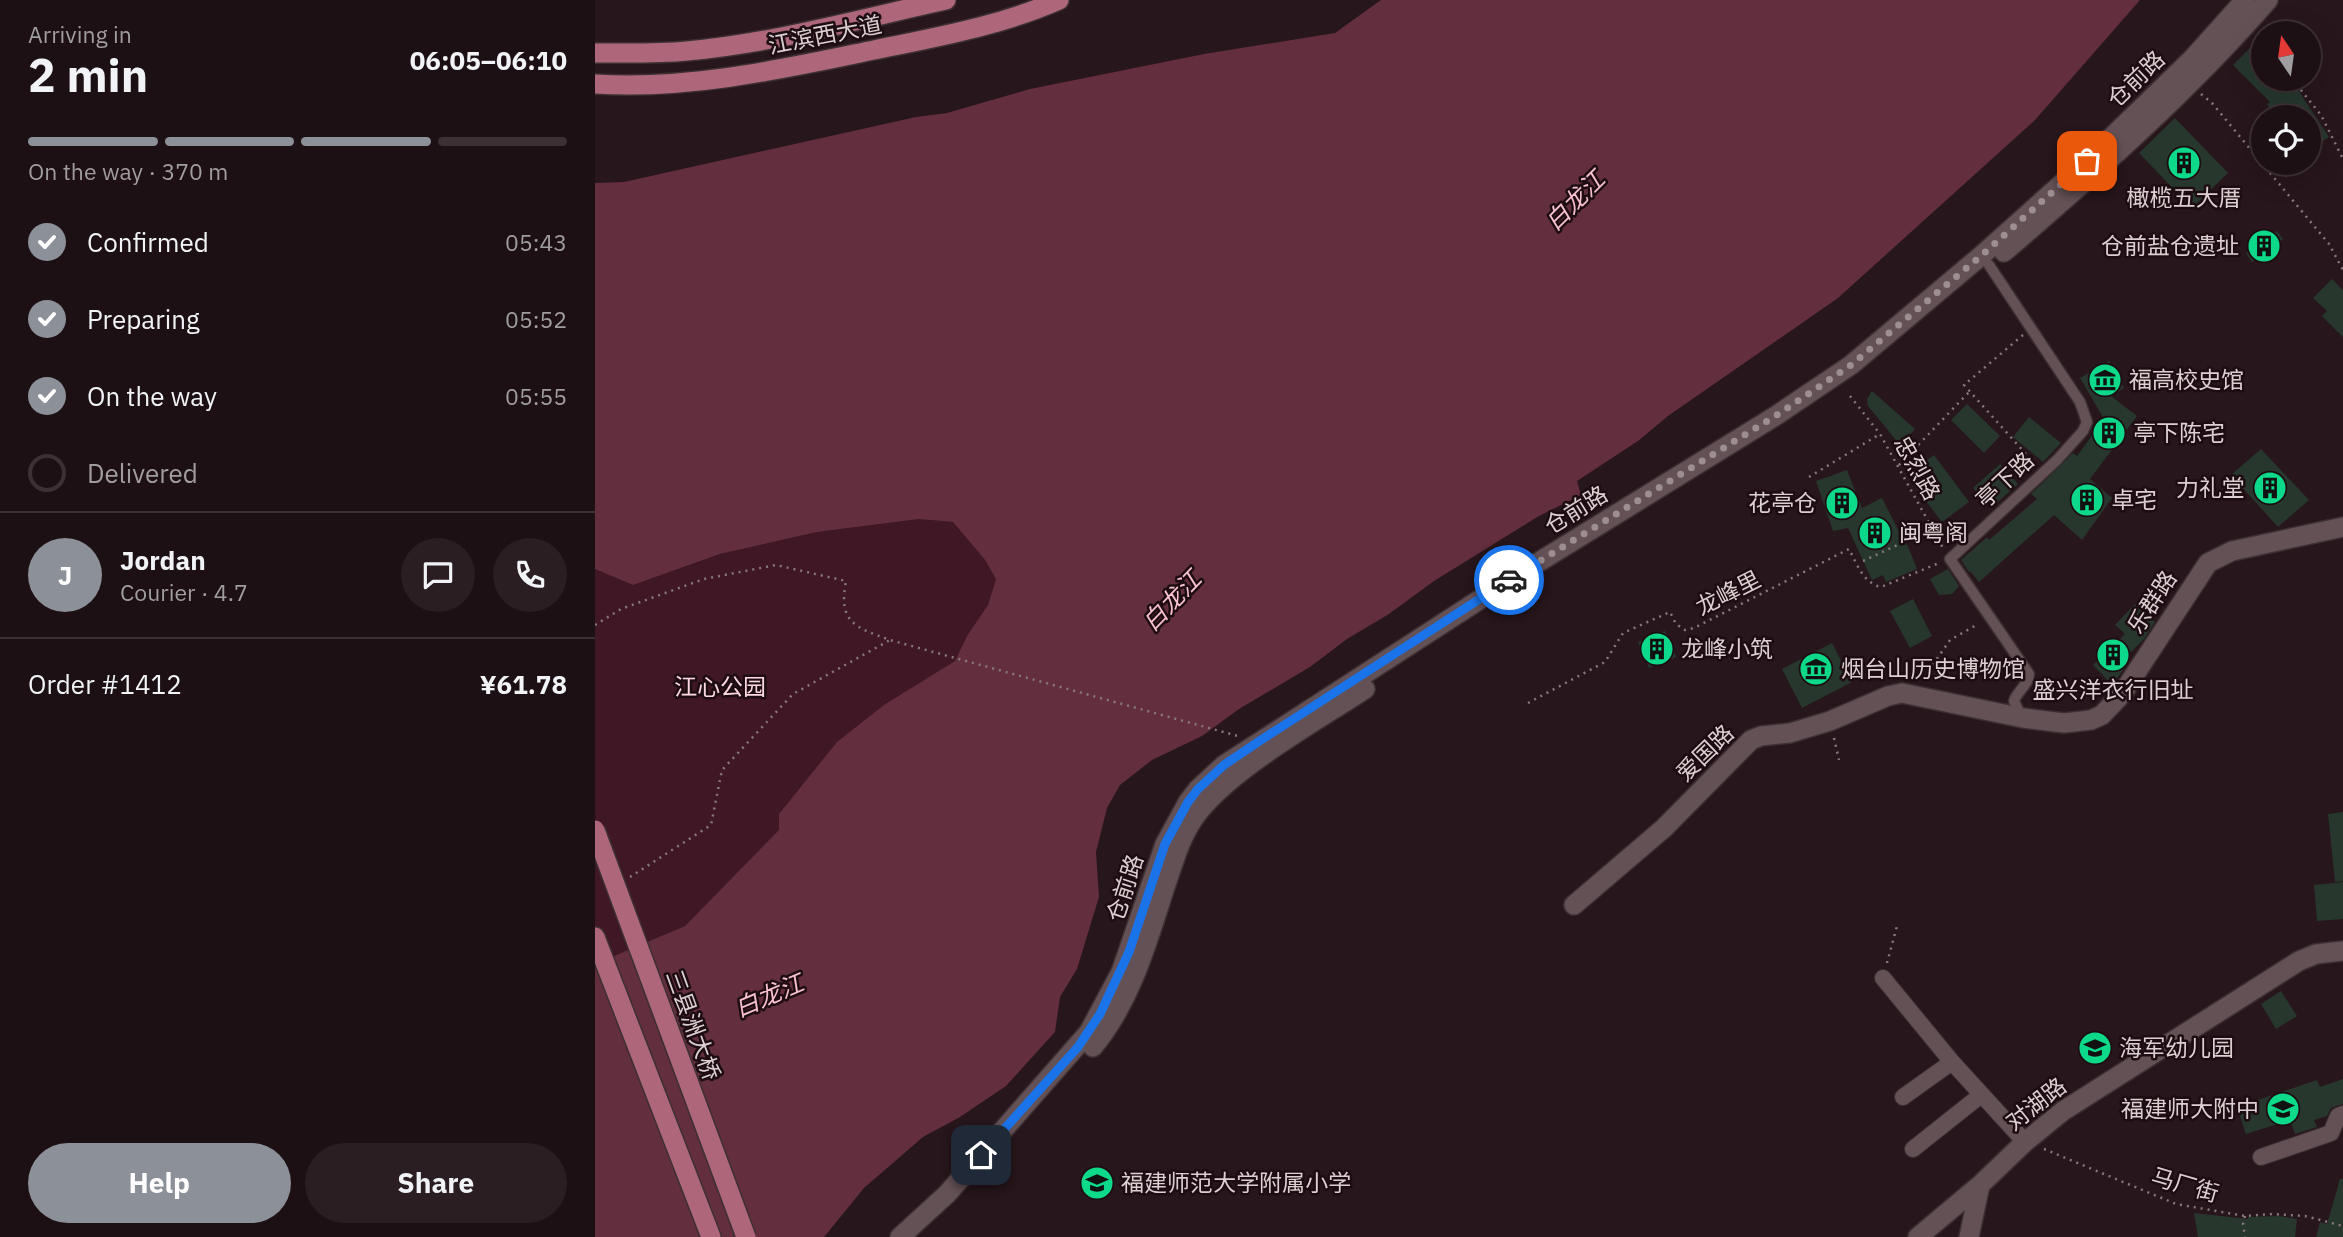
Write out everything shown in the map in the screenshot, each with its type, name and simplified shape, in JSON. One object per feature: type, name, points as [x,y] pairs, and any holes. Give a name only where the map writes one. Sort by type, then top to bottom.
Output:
[{"type":"main road","name":"江滨西大道","points":[[595,53],[664,53],[713,48],[946,0]]},
{"type":"main road","name":"江滨西大道","points":[[595,84],[629,86],[734,77],[986,25],[1059,0]]},
{"type":"main road","name":"三县洲大桥","points":[[595,830],[746,1237]]},
{"type":"main road","points":[[595,937],[711,1237]]},
{"type":"street","name":"仓前路","points":[[900,1237],[947,1194],[1089,1032],[1121,972],[1165,844],[1198,789],[1258,742],[1513,578],[1787,409],[1851,365],[1982,255],[2087,161],[2192,59],[2245,0]]},
{"type":"street","name":"仓前路","points":[[920,1237],[1072,1072],[1103,1034],[1115,1016],[1138,968],[1178,849],[1194,818],[1219,792],[1263,757],[1519,586],[1813,403],[1873,360],[1989,265],[2096,172],[2189,84],[2268,0]]},
{"type":"street","name":"亭下路","points":[[1950,559],[2057,460],[2086,426],[2087,416],[2080,402],[1989,265]]},
{"type":"street","name":"乐群路","points":[[2023,718],[2079,723],[2102,715],[2122,694],[2203,568],[2216,558],[2241,548],[2343,527]]},
{"type":"street","points":[[1950,559],[2029,674],[2028,682],[2014,701],[2023,718]]},
{"type":"street","name":"爱国路","points":[[1574,905],[1664,828],[1752,740],[1761,736],[1790,733],[1831,721],[1888,696],[1906,694],[2023,718]]},
{"type":"street","name":"对湖路","points":[[1918,1237],[2063,1111],[2299,961],[2316,954],[2343,951]]},
{"type":"street","points":[[1883,978],[1952,1062],[2025,1142]]},
{"type":"street","points":[[1903,1097],[1952,1062]]},
{"type":"street","points":[[1913,1149],[1981,1095]]},
{"type":"street","points":[[2261,1157],[2331,1133],[2338,1116],[2343,1114]]},
{"type":"street","points":[[1969,1237],[1980,1185]]},
{"type":"path","points":[[2189,84],[2212,103],[2305,214],[2329,244],[2343,271]]},
{"type":"path","points":[[2302,91],[2321,115],[2343,159]]},
{"type":"path","points":[[2024,454],[1964,385],[2030,328]]},
{"type":"path","points":[[1898,466],[1969,392]]},
{"type":"path","name":"忠烈路","points":[[1850,396],[1880,434],[1950,559]]},
{"type":"path","points":[[1808,477],[1880,434]]},
{"type":"path","points":[[1863,561],[1932,529]]},
{"type":"path","name":"龙峰里","points":[[1528,703],[1605,662],[1623,633],[1670,612],[1680,628],[1693,628],[1849,549],[1866,580],[1881,587],[1950,559]]},
{"type":"path","points":[[595,625],[621,609],[703,579],[776,565],[846,581],[842,601],[847,617],[864,630],[890,640],[1258,742]]},
{"type":"path","points":[[1906,694],[1916,678],[1932,666],[1950,640],[1990,617]]},
{"type":"path","points":[[631,877],[711,825],[722,770],[793,694],[890,640]]},
{"type":"path","points":[[1831,721],[1839,760]]},
{"type":"path","points":[[1883,978],[1897,926]]},
{"type":"path","name":"马厂街","points":[[2025,1142],[2163,1199],[2190,1207],[2245,1216],[2305,1216],[2343,1226]]},
{"type":"path","points":[[2245,1216],[2245,1237]]},
{"type":"green space","name":"江心公园","points":[[919,519],[953,522],[985,560],[996,579],[988,605],[955,661],[930,678],[685,926],[595,964],[595,569],[633,585],[720,554],[817,532]]},
{"type":"water","name":"白龙江","points":[[1381,0],[2140,0],[2035,120],[1838,298],[1668,416],[1638,441],[1577,481],[1581,495],[1539,516],[1434,581],[1310,667],[1239,709],[1202,736],[1152,760],[1120,785],[1107,808],[1096,852],[1099,897],[1077,969],[1060,997],[1055,1032],[1006,1086],[960,1117],[923,1137],[864,1188],[824,1237],[595,1237],[595,964],[685,926],[779,830],[779,814],[837,742],[884,705],[955,661],[967,636],[988,605],[996,579],[985,560],[953,522],[919,519],[817,532],[720,554],[633,585],[595,569],[595,183],[624,182],[916,117],[947,113],[1030,89],[1204,54],[1335,33]]},
{"type":"building","points":[[2251,47],[2251,83],[2233,65]]},
{"type":"building","points":[[2259,91],[2299,91],[2308,105],[2268,105],[2270,102]]},
{"type":"building","name":"橄榄五大厝","points":[[2175,118],[2228,173],[2192,208],[2139,153]]},
{"type":"building","points":[[2321,125],[2329,137],[2321,142]]},
{"type":"building","name":"仓前盐仓遗址","points":[[2266,230],[2270,236],[2277,231],[2283,239],[2276,244],[2281,251],[2264,263],[2259,257],[2252,262],[2246,253],[2252,248],[2248,243]]},
{"type":"building","points":[[2332,279],[2343,290],[2343,337],[2322,316],[2327,311],[2313,298]]},
{"type":"building","points":[[2109,361],[2124,388],[2111,396],[2137,416],[2090,479],[2112,498],[2082,540],[2054,515],[1979,582],[1961,560],[2037,499],[2031,494],[2073,453],[2077,456],[2104,419],[2080,378]]},
{"type":"building","points":[[1872,391],[1915,429],[1900,445],[1868,406],[1867,399]]},
{"type":"building","points":[[1967,404],[2000,436],[1984,453],[1951,420]]},
{"type":"building","points":[[2029,417],[2061,443],[2043,462],[2013,437]]},
{"type":"building","name":"力礼堂","points":[[2261,449],[2309,500],[2278,527],[2231,475]]},
{"type":"building","points":[[1934,455],[1969,502],[1942,522],[1912,483],[1925,473],[1920,465]]},
{"type":"building","points":[[2000,464],[2018,484],[1991,508],[1973,488]]},
{"type":"building","points":[[1847,470],[1862,508],[1882,498],[1917,569],[1886,582],[1883,575],[1872,580],[1848,528],[1833,531],[1816,481]]},
{"type":"building","points":[[1948,569],[1959,586],[1952,594],[1939,595],[1930,579]]},
{"type":"building","points":[[1913,599],[1932,636],[1910,648],[1890,611]]},
{"type":"building","points":[[2135,604],[2155,622],[2144,639],[2125,658],[2129,662],[2112,685],[2093,665],[2125,634],[2115,625]]},
{"type":"building","name":"龙峰小筑","points":[[1665,631],[1676,657],[1649,668],[1638,642]]},
{"type":"building","points":[[1832,643],[1852,682],[1802,708],[1782,669]]},
{"type":"building","points":[[2343,812],[2343,881],[2335,882],[2328,814]]},
{"type":"building","points":[[2343,882],[2343,919],[2317,921],[2314,885]]},
{"type":"building","points":[[2281,991],[2297,1016],[2276,1029],[2261,1004]]},
{"type":"building","points":[[2343,1079],[2343,1104],[2331,1108],[2327,1116],[2314,1120],[2317,1127],[2295,1134],[2290,1120],[2246,1134],[2237,1107],[2317,1080],[2320,1087]]},
{"type":"building","points":[[2340,1179],[2343,1179],[2343,1237],[2316,1237],[2320,1222],[2327,1224]]},
{"type":"building","points":[[2194,1213],[2248,1219],[2279,1216],[2297,1219],[2295,1237],[2198,1237]]},
{"type":"way so far","points":[[1509,580],[1777,415],[1851,365],[1982,255],[2087,161]]},
{"type":"place","name":"橄榄五大厝","points":[[2184,163]]},
{"type":"place","name":"仓前盐仓遗址","points":[[2264,246]]},
{"type":"place","name":"福高校史馆","points":[[2105,380]]},
{"type":"place","name":"亭下陈宅","points":[[2109,433]]},
{"type":"place","name":"力礼堂","points":[[2270,488]]},
{"type":"place","name":"卓宅","points":[[2087,500]]},
{"type":"place","name":"花亭仓","points":[[1842,503]]},
{"type":"place","name":"闽粤阁","points":[[1875,533]]},
{"type":"place","name":"龙峰小筑","points":[[1657,649]]},
{"type":"place","name":"盛兴洋衣行旧址","points":[[2113,655]]},
{"type":"place","name":"烟台山历史博物馆","points":[[1816,669]]},
{"type":"place","name":"海军幼儿园","points":[[2095,1048]]},
{"type":"place","name":"福建师大附中","points":[[2283,1109]]},
{"type":"place","name":"福建师范大学附属小学","points":[[1097,1183]]},
{"type":"route","points":[[981,1155],[1078,1047],[1100,1014],[1121,972],[1136,933],[1165,844],[1198,789],[1224,765],[1258,742],[1509,580]]}]
